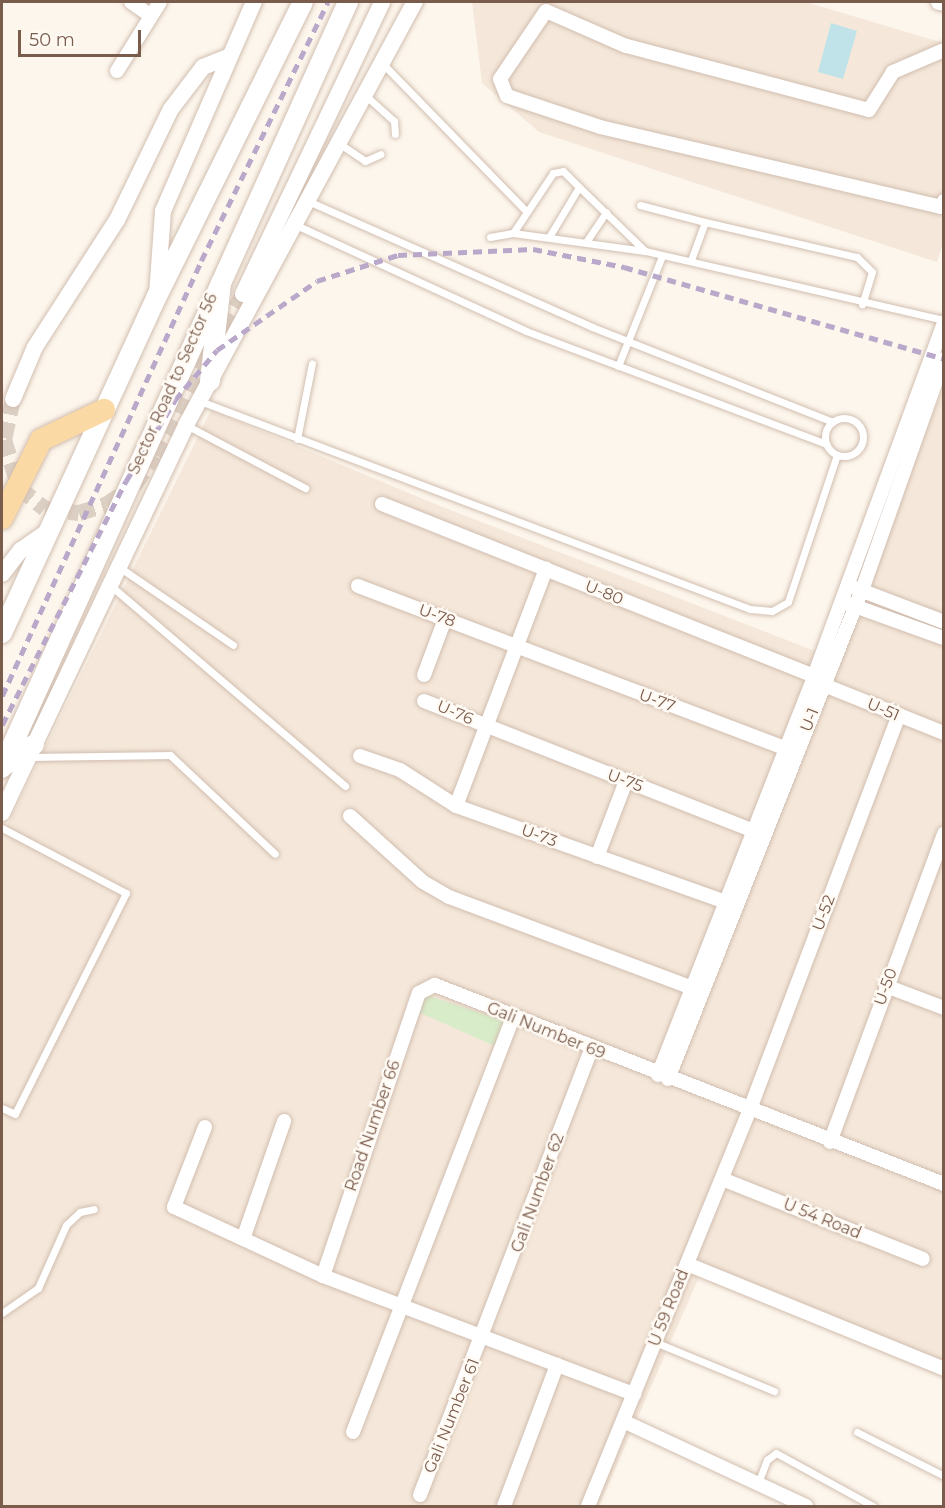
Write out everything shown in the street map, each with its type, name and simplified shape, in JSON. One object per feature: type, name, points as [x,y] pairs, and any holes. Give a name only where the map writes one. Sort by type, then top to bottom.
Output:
[{"type":"main road","points":[[2,633],[53,528],[157,296],[303,2]]},
{"type":"main road","name":"Sector Road to Sector 56","points":[[2,767],[222,272],[348,2]]},
{"type":"main road","points":[[210,381],[222,272]]},
{"type":"main road","points":[[2,518],[41,440],[104,410]]},
{"type":"main road","points":[[2,767],[31,751]]},
{"type":"street","points":[[131,2],[151,16]]},
{"type":"street","points":[[117,71],[160,2]]},
{"type":"street","points":[[157,296],[163,211],[228,57],[254,2]]},
{"type":"street","points":[[243,294],[382,2]]},
{"type":"street","points":[[2,813],[186,424],[415,2]]},
{"type":"street","points":[[939,2],[944,3]]},
{"type":"street","points":[[944,50],[893,72],[868,110],[626,46],[546,11],[500,79],[507,96],[600,127],[941,207],[944,201]]},
{"type":"street","points":[[13,399],[34,347],[117,220],[171,109],[204,67],[228,57]]},
{"type":"street","points":[[848,585],[942,616],[939,636],[849,604],[848,585],[944,321]]},
{"type":"street","name":"U-1","points":[[699,990],[725,902],[793,762],[819,681],[849,604],[862,590],[943,359]]},
{"type":"street","name":"U-80","points":[[381,504],[819,681]]},
{"type":"street","points":[[2,574],[21,550],[53,528]]},
{"type":"street","points":[[456,806],[515,645],[546,569]]},
{"type":"street","name":"U-78","points":[[358,586],[515,645]]},
{"type":"street","points":[[424,675],[445,619]]},
{"type":"street","name":"U-77","points":[[515,645],[786,748]]},
{"type":"street","name":"U-1","points":[[663,1077],[699,990],[758,833],[808,690],[819,681]]},
{"type":"street","name":"U-51","points":[[819,681],[898,717],[944,733]]},
{"type":"street","name":"U-76","points":[[424,700],[486,726]]},
{"type":"street","name":"U-52","points":[[750,1109],[898,717]]},
{"type":"street","name":"U-75","points":[[486,726],[758,833]]},
{"type":"street","points":[[786,748],[793,762]]},
{"type":"street","name":"U-73","points":[[360,756],[400,770],[456,806],[725,902]]},
{"type":"street","points":[[597,857],[626,781]]},
{"type":"street","points":[[350,816],[423,882],[449,897],[699,990]]},
{"type":"street","name":"U-50","points":[[830,1142],[944,833]]},
{"type":"street","name":"Gali Number 69","points":[[435,985],[591,1049],[944,1184]]},
{"type":"street","name":"Road Number 66","points":[[323,1276],[419,993],[435,985]]},
{"type":"street","points":[[886,986],[944,1008]]},
{"type":"street","points":[[353,1432],[513,1018]]},
{"type":"street","name":"Gali Number 62","points":[[484,1337],[591,1049]]},
{"type":"street","name":"U 59 Road","points":[[588,1506],[750,1109]]},
{"type":"street","points":[[243,1239],[284,1121]]},
{"type":"street","points":[[205,1127],[174,1207],[323,1276],[634,1394]]},
{"type":"street","name":"U 54 Road","points":[[722,1179],[923,1259]]},
{"type":"street","points":[[687,1264],[944,1370]]},
{"type":"street","name":"Gali Number 61","points":[[420,1494],[484,1337]]},
{"type":"street","points":[[504,1506],[557,1365]]},
{"type":"street","points":[[623,1421],[806,1506]]},
{"type":"lane","points":[[381,62],[527,212]]},
{"type":"lane","points":[[365,95],[394,121],[394,135]]},
{"type":"lane","points":[[338,142],[365,161],[381,154]]},
{"type":"lane","points":[[513,233],[559,171],[606,212],[645,251]]},
{"type":"lane","points":[[549,237],[579,187]]},
{"type":"lane","points":[[308,201],[627,340],[833,422],[852,419],[863,437],[858,451],[837,455]]},
{"type":"lane","points":[[640,205],[857,257],[872,272],[862,305]]},
{"type":"lane","points":[[586,243],[606,212]]},
{"type":"lane","points":[[691,260],[705,222]]},
{"type":"lane","points":[[296,225],[526,331],[826,444],[837,455]]},
{"type":"lane","points":[[490,237],[513,233],[645,251],[691,260],[862,305],[944,321]]},
{"type":"lane","points":[[618,366],[662,256]]},
{"type":"lane","points":[[297,439],[312,363]]},
{"type":"lane","points":[[199,401],[750,609],[772,611],[788,602],[837,455]]},
{"type":"lane","points":[[826,444],[833,422]]},
{"type":"lane","points":[[186,424],[305,488]]},
{"type":"lane","points":[[119,567],[233,645]]},
{"type":"lane","points":[[111,586],[345,786]]},
{"type":"lane","points":[[31,751],[170,755],[275,854]]},
{"type":"lane","points":[[2,828],[126,893],[15,1114],[2,1108]]},
{"type":"lane","points":[[2,1313],[39,1288],[66,1225],[80,1212],[94,1209]]},
{"type":"lane","points":[[655,1342],[774,1391]]},
{"type":"lane","points":[[857,1432],[944,1476]]},
{"type":"lane","points":[[758,1483],[767,1460],[776,1453],[873,1506]]},
{"type":"shaded area","points":[[472,2],[806,2],[943,43],[944,241],[937,262],[539,132],[482,83]]},
{"type":"shaded area","points":[[943,388],[943,1377],[699,1277],[599,1506],[2,1506],[2,836],[211,410],[440,506],[838,660]]},
{"type":"green space","points":[[420,993],[505,1021],[497,1047],[416,1011]]},
{"type":"water","points":[[831,23],[857,31],[843,79],[818,72]]},
{"type":"tunnel","points":[[13,399],[4,440],[19,488],[45,509],[79,513],[106,505],[134,486],[155,455],[243,294]]},
{"type":"railway","points":[[2,696],[201,261],[328,2]]},
{"type":"railway","points":[[2,725],[126,481],[175,400],[217,350],[317,281],[398,255],[533,249],[624,267],[944,359]]}]
